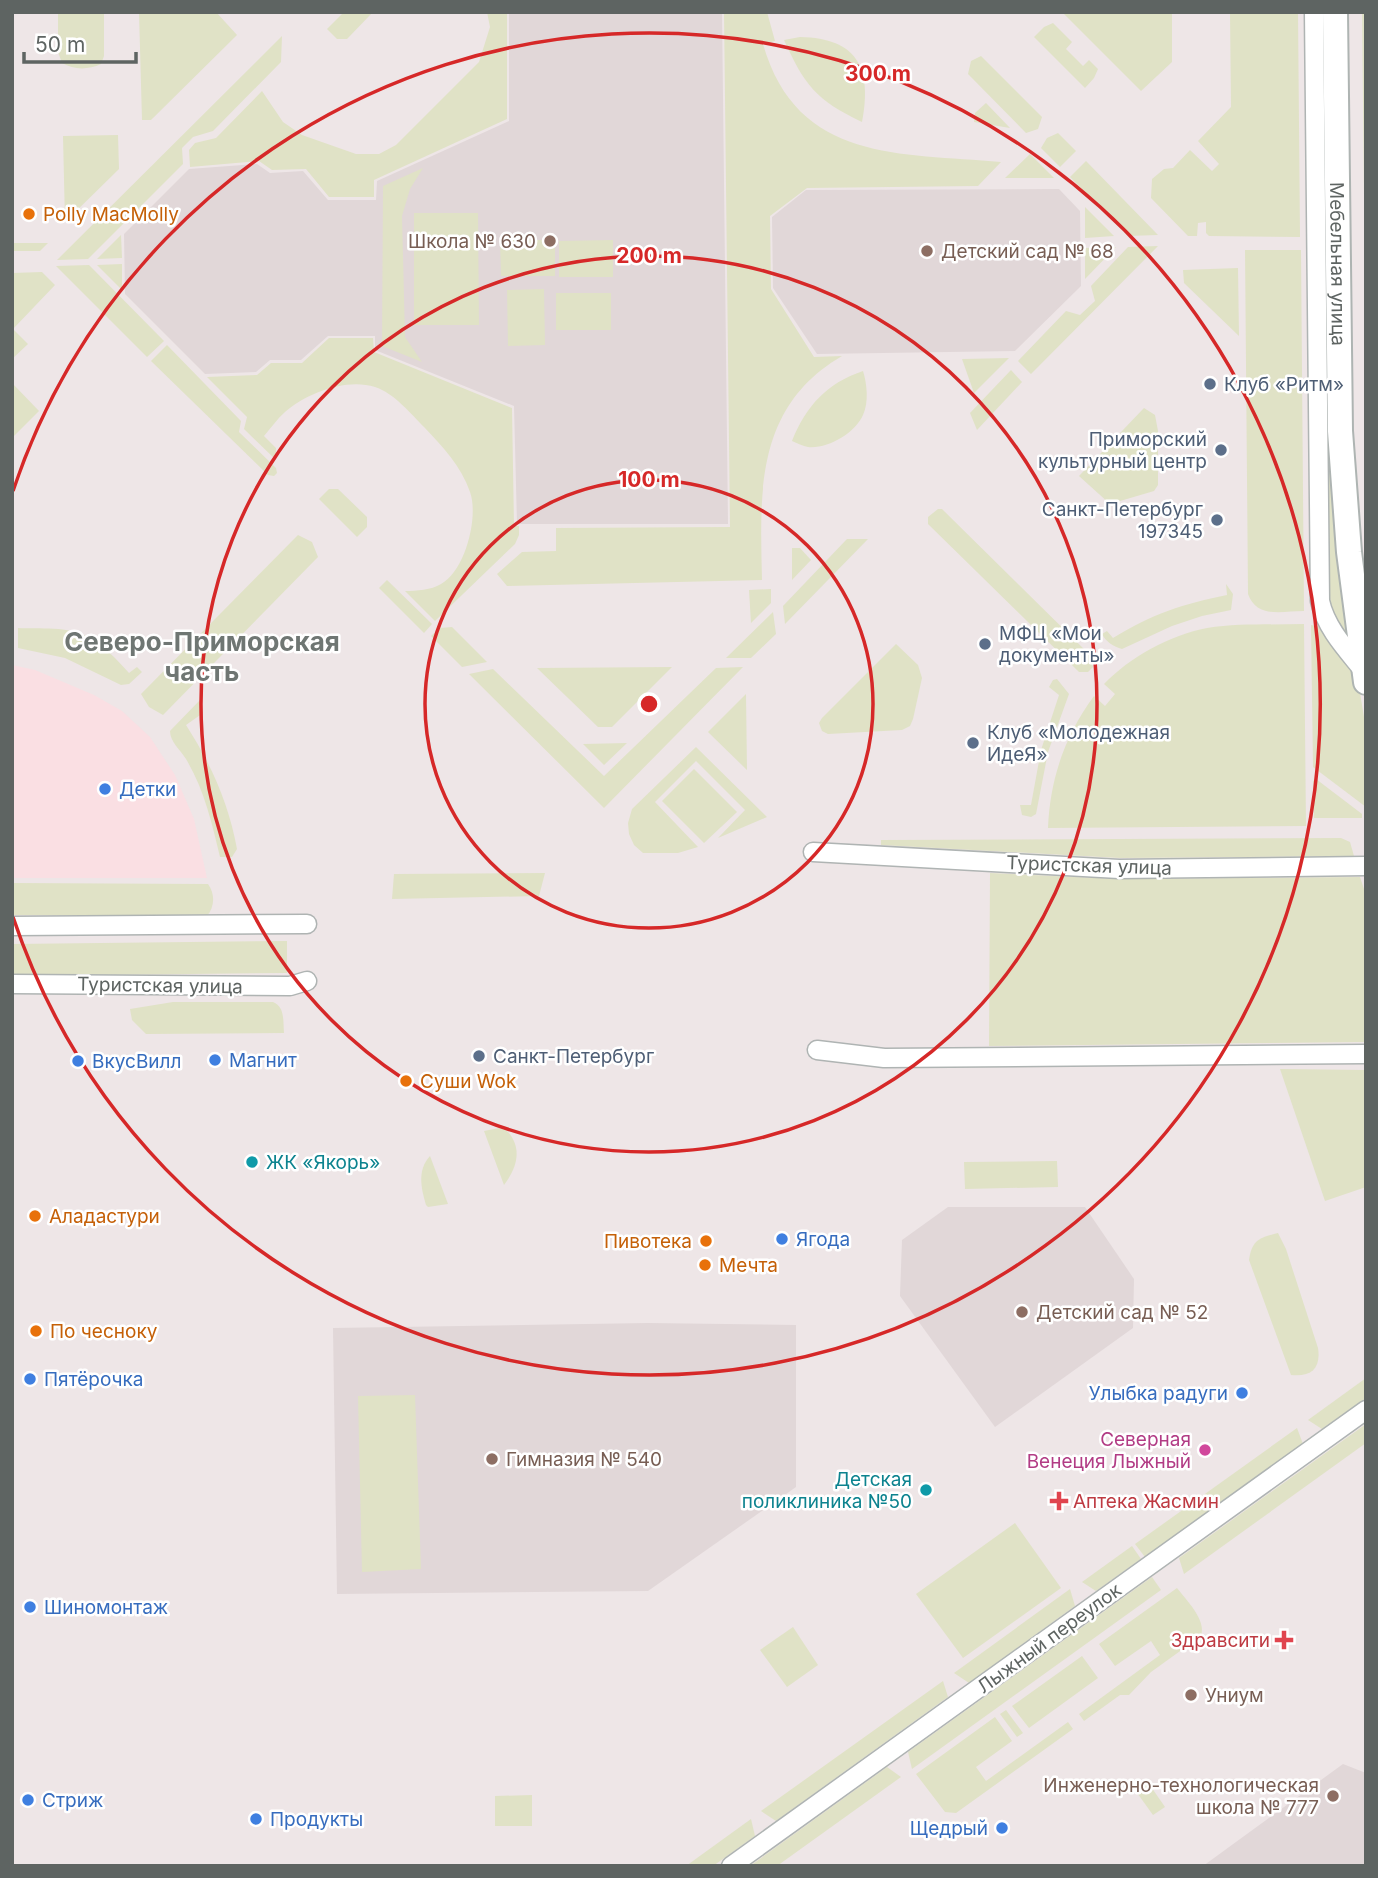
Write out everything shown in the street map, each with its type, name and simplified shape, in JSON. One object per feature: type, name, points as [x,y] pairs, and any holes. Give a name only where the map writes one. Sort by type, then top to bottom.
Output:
[{"type":"street","points":[[1314,12],[1320,601],[1329,626],[1365,676]]},
{"type":"street","name":"Мебельная улица","points":[[1335,12],[1340,419],[1349,552],[1365,676]]},
{"type":"street","name":"Мебельная улица","points":[[1351,12],[1354,371],[1359,489],[1366,562]]},
{"type":"street","name":"Туристская улица","points":[[813,852],[1119,869],[1366,866]]},
{"type":"street","points":[[12,926],[307,924]]},
{"type":"street","name":"Туристская улица","points":[[12,984],[290,986],[307,981]]},
{"type":"street","points":[[817,1050],[884,1058],[1366,1054]]},
{"type":"street","name":"Лыжный переулок","points":[[731,1866],[1366,1410]]},
{"type":"shaded area","name":"Школа № 630","points":[[509,12],[722,12],[728,524],[517,524],[514,406],[375,350],[375,336],[328,336],[301,360],[270,360],[256,372],[205,374],[125,294],[124,234],[189,169],[257,164],[270,173],[303,171],[328,200],[376,200],[377,181],[509,121]]},
{"type":"shaded area","name":"Детский сад № 68","points":[[1059,189],[1080,211],[1081,286],[1015,351],[817,354],[773,288],[772,217],[806,190]]},
{"type":"shaded area","points":[[12,665],[35,670],[94,695],[122,711],[150,737],[175,775],[194,819],[207,878],[12,878]]},
{"type":"shaded area","name":"Детский сад № 52","points":[[948,1207],[1085,1207],[1134,1279],[1133,1328],[995,1427],[900,1296],[902,1240]]},
{"type":"shaded area","name":"Гимназия № 540","points":[[648,1323],[796,1325],[796,1487],[648,1591],[337,1594],[333,1328]]},
{"type":"shaded area","name":"Инженерно-технологическая школа № 777","points":[[1343,1764],[1366,1773],[1366,1866],[1203,1866]]},
{"type":"green space","points":[[58,12],[104,12],[104,56],[101,64],[81,68],[62,63],[58,52]]},
{"type":"green space","points":[[139,12],[216,12],[237,35],[151,120],[142,120]]},
{"type":"green space","points":[[344,12],[373,12],[347,39],[337,39],[327,29]]},
{"type":"green space","points":[[487,12],[507,12],[507,119],[374,180],[374,197],[329,197],[306,169],[272,170],[259,161],[190,167],[189,150],[195,143],[216,138],[262,91],[283,122],[302,135],[356,154],[379,154],[396,145],[479,62],[490,27]]},
{"type":"green space","points":[[724,12],[767,12],[775,41],[763,44],[779,83],[800,111],[827,131],[857,144],[891,152],[1001,162],[978,186],[807,188],[770,216],[771,289],[814,357],[842,356],[814,377],[793,400],[778,426],[763,484],[762,580],[507,586],[497,574],[522,552],[556,551],[556,528],[730,527]]},
{"type":"green space","points":[[1062,12],[1172,12],[1172,62],[1141,91]]},
{"type":"green space","points":[[1230,12],[1298,12],[1300,237],[1209,236],[1206,233],[1206,222],[1198,223],[1197,236],[1188,236],[1151,198],[1152,179],[1164,169],[1173,168],[1190,150],[1212,171],[1219,164],[1198,141],[1231,107]]},
{"type":"green space","points":[[1362,12],[1366,12],[1366,380]]},
{"type":"green space","points":[[1053,23],[1072,42],[1066,49],[1083,66],[1089,60],[1098,69],[1085,88],[1034,37],[1044,27]]},
{"type":"green space","points":[[282,36],[281,62],[213,131],[193,137],[182,148],[183,164],[88,259],[57,260]]},
{"type":"green space","points":[[800,37],[836,43],[848,50],[856,60],[865,86],[862,122],[823,99],[806,80],[784,40]]},
{"type":"green space","points":[[981,56],[1042,117],[1038,129],[1026,133],[968,74],[971,61]]},
{"type":"green space","points":[[986,103],[1010,128],[974,122],[975,113]]},
{"type":"green space","points":[[1058,133],[1076,151],[1060,167],[1041,148],[1047,138]]},
{"type":"green space","points":[[118,135],[119,169],[65,222],[63,136]]},
{"type":"green space","points":[[1030,154],[1054,178],[1005,178]]},
{"type":"green space","points":[[1086,161],[1158,235],[1128,236],[1070,177]]},
{"type":"green space","points":[[423,168],[410,189],[402,216],[405,337],[422,362],[382,346],[383,186]]},
{"type":"green space","points":[[1085,207],[1114,236],[1085,238]]},
{"type":"green space","points":[[414,213],[478,213],[479,325],[414,325]]},
{"type":"green space","points":[[121,235],[122,258],[97,259]]},
{"type":"green space","points":[[500,240],[555,240],[555,276],[501,276]]},
{"type":"green space","points":[[613,240],[613,277],[559,277],[559,241]]},
{"type":"green space","points":[[12,243],[48,243],[40,251],[12,251]]},
{"type":"green space","points":[[1158,246],[1031,374],[1018,361],[1066,311],[1080,315],[1095,301],[1091,286],[1128,247]]},
{"type":"green space","points":[[1116,247],[1085,279],[1085,248]]},
{"type":"green space","points":[[1245,250],[1301,250],[1304,611],[1264,610],[1252,602],[1248,594]]},
{"type":"green space","points":[[122,264],[122,290],[97,265]]},
{"type":"green space","points":[[89,265],[164,341],[147,357],[56,266]]},
{"type":"green space","points":[[1238,268],[1239,336],[1184,283],[1183,270]]},
{"type":"green space","points":[[42,272],[55,285],[13,329],[28,344],[12,359],[12,273]]},
{"type":"green space","points":[[544,289],[545,345],[508,346],[507,290]]},
{"type":"green space","points":[[556,293],[611,293],[611,330],[556,330]]},
{"type":"green space","points":[[329,338],[373,338],[374,352],[512,408],[514,526],[519,526],[519,535],[515,544],[435,621],[405,591],[433,588],[450,577],[468,543],[473,515],[470,492],[462,474],[431,434],[402,404],[382,390],[364,385],[340,386],[315,393],[294,405],[264,436],[276,448],[276,460],[244,429],[247,417],[207,377],[257,375],[271,363],[302,363]]},
{"type":"green space","points":[[167,345],[241,421],[239,432],[276,468],[277,473],[274,476],[268,475],[151,361]]},
{"type":"green space","points":[[1325,347],[1328,347],[1348,635],[1335,621],[1327,597]]},
{"type":"green space","points":[[1009,358],[974,393],[962,359]]},
{"type":"green space","points":[[1011,370],[1022,382],[977,430],[970,413]]},
{"type":"green space","points":[[863,371],[866,404],[863,415],[854,428],[832,442],[816,447],[792,441],[804,417],[819,397],[839,382]]},
{"type":"green space","points":[[12,383],[39,411],[12,438]]},
{"type":"green space","points":[[1144,408],[1155,415],[1158,431],[1158,485],[1154,491],[1110,504],[1079,476]]},
{"type":"green space","points":[[329,489],[338,489],[367,517],[367,527],[357,537],[319,499]]},
{"type":"green space","points":[[942,509],[1090,655],[1093,667],[1088,672],[1079,672],[928,524],[928,517]]},
{"type":"green space","points":[[298,535],[312,542],[318,557],[163,715],[149,707],[141,694]]},
{"type":"green space","points":[[847,539],[868,539],[785,624],[783,606]]},
{"type":"green space","points":[[792,548],[800,548],[811,560],[792,580]]},
{"type":"green space","points":[[387,580],[432,624],[424,633],[379,588]]},
{"type":"green space","points":[[1226,584],[1233,594],[1231,610],[1172,626],[1122,649],[1110,643],[1102,634],[1107,631],[1113,638],[1168,611],[1227,595]]},
{"type":"green space","points":[[771,589],[771,603],[751,623],[749,590]]},
{"type":"green space","points":[[773,612],[776,634],[751,658],[726,658]]},
{"type":"green space","points":[[1304,624],[1306,826],[1048,828],[1052,792],[1067,742],[1094,696],[1105,706],[1115,694],[1104,684],[1114,674],[1151,648],[1193,631],[1243,625]]},
{"type":"green space","points":[[1311,625],[1320,627],[1351,670],[1360,693],[1366,729],[1366,807],[1313,767]]},
{"type":"green space","points":[[452,627],[487,662],[462,667],[431,636],[440,628]]},
{"type":"green space","points":[[18,628],[80,633],[105,648],[129,673],[137,667],[142,672],[129,684],[121,685],[65,658],[18,648]]},
{"type":"green space","points":[[896,644],[918,665],[922,678],[910,726],[902,730],[828,734],[822,731],[819,723],[822,718]]},
{"type":"green space","points":[[672,667],[612,727],[598,727],[537,668]]},
{"type":"green space","points":[[743,667],[604,808],[469,674],[493,669],[604,776],[716,668]]},
{"type":"green space","points":[[1057,679],[1069,694],[1048,752],[1036,814],[1031,817],[1022,815],[1020,805],[1031,805],[1041,750],[1059,695],[1049,687],[1053,680]]},
{"type":"green space","points":[[746,694],[747,770],[708,732]]},
{"type":"green space","points":[[200,700],[203,713],[186,725],[224,800],[237,849],[232,857],[220,857],[203,794],[186,759],[170,735],[170,731]]},
{"type":"green space","points":[[627,743],[604,765],[583,744]]},
{"type":"green space","points":[[696,747],[767,817],[718,838],[745,810],[696,761],[655,802],[698,847],[678,853],[643,853],[634,845],[629,834],[628,823],[632,809]]},
{"type":"green space","points":[[694,769],[737,812],[704,843],[662,801]]},
{"type":"green space","points":[[1316,779],[1362,814],[1362,818],[1314,818],[1313,781]]},
{"type":"green space","points":[[1341,838],[1350,842],[1354,856],[1120,858],[881,845],[881,840]]},
{"type":"green space","points":[[545,873],[539,896],[392,899],[394,874]]},
{"type":"green space","points":[[990,873],[1118,879],[1360,877],[1366,895],[1366,1042],[989,1046]]},
{"type":"green space","points":[[12,883],[208,884],[213,900],[207,916],[12,915]]},
{"type":"green space","points":[[287,941],[287,973],[12,976],[12,944]]},
{"type":"green space","points":[[173,1002],[273,1002],[280,1007],[284,1033],[146,1034],[132,1020],[130,1009]]},
{"type":"green space","points":[[1280,1069],[1366,1070],[1366,1187],[1325,1201]]},
{"type":"green space","points":[[499,1128],[507,1131],[517,1151],[515,1165],[504,1185],[484,1131]]},
{"type":"green space","points":[[430,1156],[448,1204],[426,1205],[422,1173]]},
{"type":"green space","points":[[1057,1161],[1058,1187],[965,1189],[964,1162]]},
{"type":"green space","points":[[1278,1233],[1286,1249],[1318,1348],[1318,1361],[1310,1373],[1291,1375],[1249,1260],[1254,1244]]},
{"type":"green space","points":[[1366,1378],[1366,1398],[1322,1429],[1308,1420]]},
{"type":"green space","points":[[415,1395],[421,1569],[362,1572],[358,1396]]},
{"type":"green space","points":[[1366,1424],[1366,1443],[1184,1574],[1179,1558]]},
{"type":"green space","points":[[1297,1428],[1303,1444],[1145,1557],[1135,1544]]},
{"type":"green space","points":[[1015,1523],[1061,1588],[963,1658],[916,1594]]},
{"type":"green space","points":[[1132,1546],[1141,1559],[1096,1591],[1082,1582]]},
{"type":"green space","points":[[1152,1577],[1161,1590],[912,1769],[908,1752]]},
{"type":"green space","points":[[1177,1588],[1201,1623],[1201,1636],[1151,1672],[1129,1695],[1120,1695],[1084,1721],[1079,1714],[1160,1655],[1151,1641],[1115,1666],[1099,1644]]},
{"type":"green space","points":[[1070,1589],[1075,1606],[969,1683],[954,1673]]},
{"type":"green space","points":[[793,1627],[818,1665],[787,1687],[760,1650]]},
{"type":"green space","points":[[1082,1656],[1098,1678],[1029,1728],[1012,1706]]},
{"type":"green space","points":[[943,1681],[948,1697],[776,1821],[761,1811]]},
{"type":"green space","points":[[1006,1710],[1023,1733],[1017,1737],[1000,1714]]},
{"type":"green space","points":[[995,1717],[1012,1741],[976,1767],[986,1781],[1068,1722],[1073,1729],[956,1813],[945,1812],[916,1774]]},
{"type":"green space","points":[[887,1767],[901,1777],[777,1866],[750,1866]]},
{"type":"green space","points":[[1147,1781],[1165,1807],[1153,1815],[1135,1790]]},
{"type":"green space","points":[[532,1795],[532,1826],[495,1826],[495,1796]]},
{"type":"green space","points":[[751,1819],[755,1836],[713,1866],[686,1866]]},
{"type":"place","name":"Polly MacMolly","points":[[29,214]]},
{"type":"place","name":"Школа № 630","points":[[550,241]]},
{"type":"place","name":"Детский сад № 68","points":[[927,251]]},
{"type":"place","name":"Клуб «Ритм»","points":[[1210,384]]},
{"type":"place","name":"Приморский культурный центр","points":[[1221,450]]},
{"type":"place","name":"Санкт-Петербург 197345","points":[[1217,520]]},
{"type":"place","name":"МФЦ «Мои документы»","points":[[985,644]]},
{"type":"place","name":"Клуб «Молодежная ИдеЯ»","points":[[973,743]]},
{"type":"place","name":"Детки","points":[[105,789]]},
{"type":"place","name":"Санкт-Петербург","points":[[479,1056]]},
{"type":"place","name":"Магнит","points":[[215,1060]]},
{"type":"place","name":"ВкусВилл","points":[[78,1061]]},
{"type":"place","name":"Суши Wok","points":[[406,1081]]},
{"type":"place","name":"ЖК «Якорь»","points":[[252,1162]]},
{"type":"place","name":"Аладастури","points":[[35,1216]]},
{"type":"place","name":"Ягода","points":[[782,1239]]},
{"type":"place","name":"Пивотека","points":[[706,1241]]},
{"type":"place","name":"Мечта","points":[[705,1265]]},
{"type":"place","name":"Детский сад № 52","points":[[1022,1312]]},
{"type":"place","name":"По чесноку","points":[[36,1331]]},
{"type":"place","name":"Пятёрочка","points":[[30,1379]]},
{"type":"place","name":"Улыбка радуги","points":[[1242,1393]]},
{"type":"place","name":"Северная Венеция Лыжный","points":[[1205,1450]]},
{"type":"place","name":"Гимназия № 540","points":[[492,1459]]},
{"type":"place","name":"Детская поликлиника №50","points":[[926,1490]]},
{"type":"place","name":"Аптека Жасмин","points":[[1059,1501]]},
{"type":"place","name":"Шиномонтаж","points":[[30,1607]]},
{"type":"place","name":"Здравсити","points":[[1284,1640]]},
{"type":"place","name":"Униум","points":[[1191,1695]]},
{"type":"place","name":"Инженерно-технологическая школа № 777","points":[[1333,1796]]},
{"type":"place","name":"Стриж","points":[[28,1800]]},
{"type":"place","name":"Продукты","points":[[256,1819]]},
{"type":"place","name":"Щедрый","points":[[1002,1828]]},
{"type":"district","name":"Северо-Приморская часть","points":[[202,657]]}]
